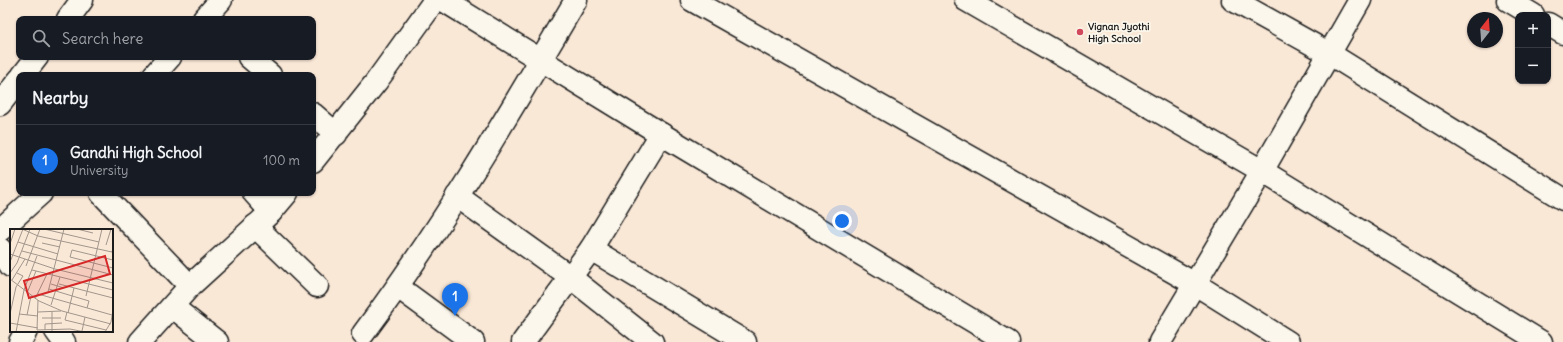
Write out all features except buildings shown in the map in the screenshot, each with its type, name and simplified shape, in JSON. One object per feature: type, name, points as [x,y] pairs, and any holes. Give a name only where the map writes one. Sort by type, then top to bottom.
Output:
[{"type":"street","points":[[70,16],[82,0]]},
{"type":"street","points":[[208,16],[221,0]]},
{"type":"street","points":[[316,157],[336,134],[435,0]]},
{"type":"street","points":[[443,0],[661,134],[1008,342]]},
{"type":"street","points":[[363,334],[398,287],[457,196],[576,0]]},
{"type":"street","points":[[692,0],[1195,284],[1288,342]]},
{"type":"street","points":[[966,0],[1262,172],[1541,342]]},
{"type":"street","points":[[1233,0],[1330,54],[1563,199]]},
{"type":"street","points":[[1160,342],[1262,172],[1360,0]]},
{"type":"street","points":[[1508,0],[1528,12]]},
{"type":"street","points":[[1551,26],[1563,33]]},
{"type":"street","points":[[26,72],[36,60]]},
{"type":"street","points":[[157,72],[167,60]]},
{"type":"street","points":[[252,60],[266,72]]},
{"type":"street","points":[[0,104],[16,84]]},
{"type":"street","points":[[316,117],[336,134]]},
{"type":"street","points":[[523,342],[591,249],[661,134]]},
{"type":"street","points":[[0,230],[38,196]]},
{"type":"street","points":[[104,196],[190,286]]},
{"type":"street","points":[[257,196],[271,212]]},
{"type":"street","points":[[140,342],[173,307],[190,286],[271,212],[284,196]]},
{"type":"street","points":[[457,196],[570,277],[652,342]]},
{"type":"street","points":[[255,226],[317,286]]},
{"type":"street","points":[[0,249],[10,264]]},
{"type":"street","points":[[591,249],[745,342]]},
{"type":"street","points":[[398,287],[473,342]]},
{"type":"street","points":[[173,307],[217,342]]},
{"type":"street","points":[[20,342],[25,332]]},
{"type":"street","points":[[57,332],[64,342]]},
{"type":"place","name":"Vignan Jyothi High School","points":[[1080,32]]},
{"type":"place","name":"Gandhi High School","points":[[455,316]]}]
